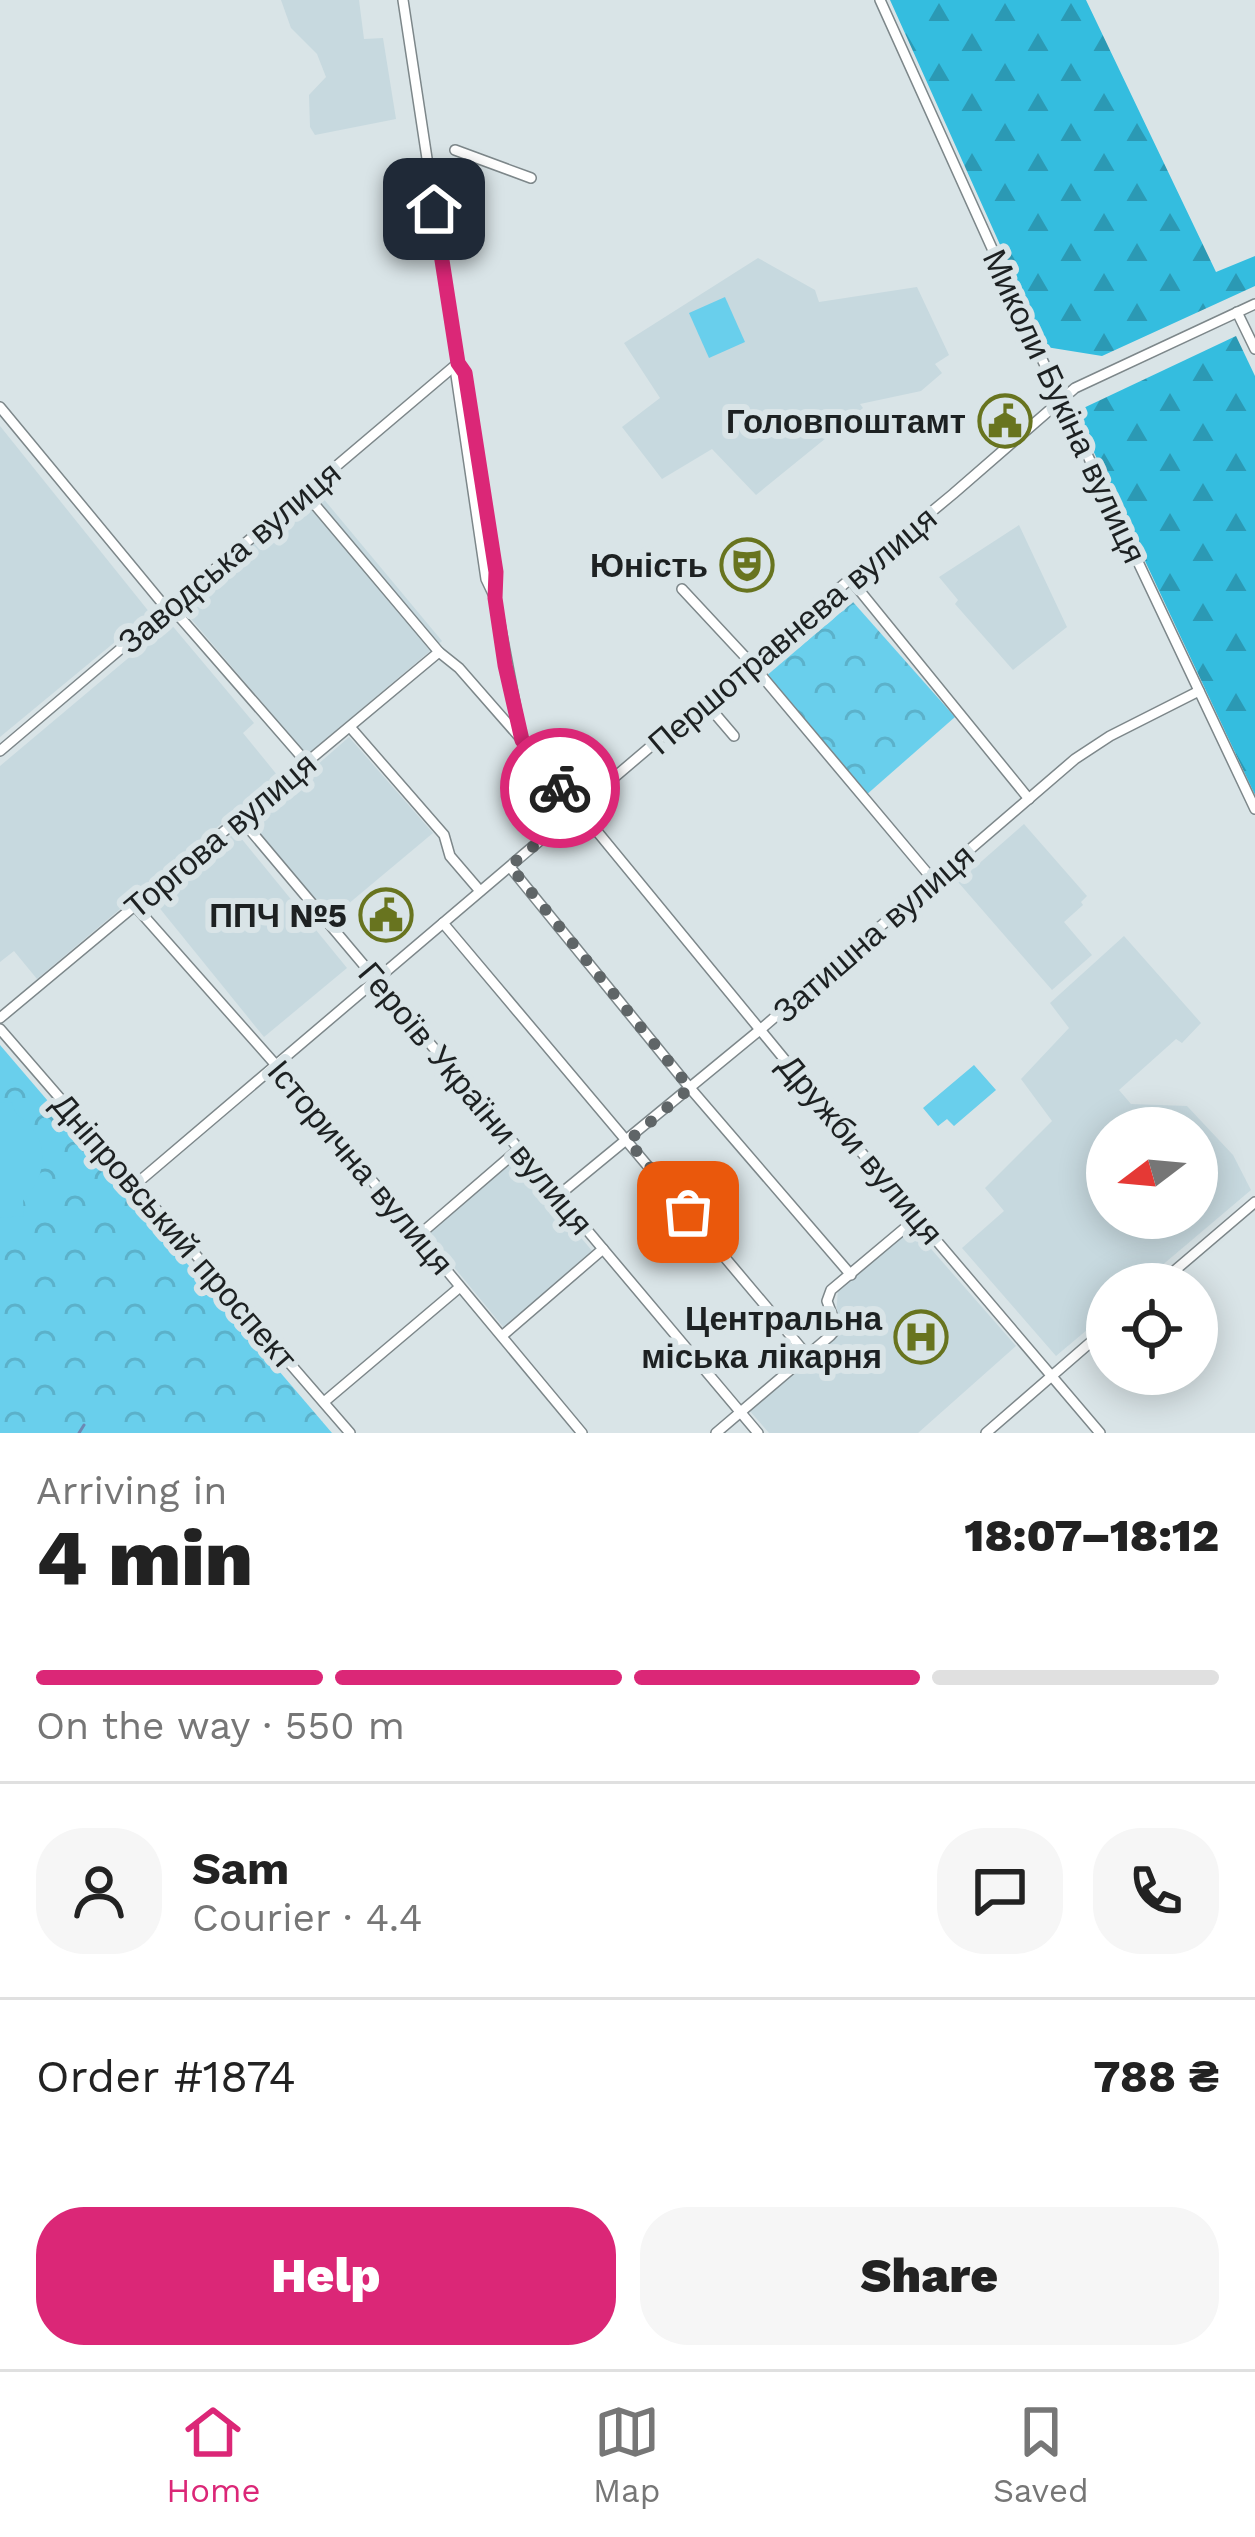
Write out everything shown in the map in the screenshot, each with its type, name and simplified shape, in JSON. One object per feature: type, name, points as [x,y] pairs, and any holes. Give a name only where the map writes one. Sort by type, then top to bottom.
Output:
[{"type":"street","points":[[403,0],[458,363],[465,373],[482,480],[505,665],[522,740]]},
{"type":"street","name":"Миколи Букіна вулиця","points":[[880,0],[1255,809]]},
{"type":"street","points":[[455,150],[530,178]]},
{"type":"street","name":"Першотравнева вулиця","points":[[136,1184],[1061,399],[1083,382],[1255,304]]},
{"type":"street","points":[[1237,312],[1255,349]]},
{"type":"street","name":"Заводська вулиця","points":[[0,751],[458,363]]},
{"type":"street","points":[[0,407],[307,763]]},
{"type":"street","name":"Дружби вулиця","points":[[305,493],[439,652],[522,740],[845,1133],[1100,1433]]},
{"type":"street","points":[[851,580],[1029,799]]},
{"type":"street","points":[[682,589],[750,662],[934,881]]},
{"type":"street","name":"Торгова вулиця","points":[[0,1018],[439,652]]},
{"type":"street","name":"Затишна вулиця","points":[[559,1195],[1075,759],[1199,691]]},
{"type":"street","points":[[705,702],[734,736]]},
{"type":"street","points":[[350,728],[444,835],[450,856],[480,891]]},
{"type":"street","name":"Героїв України вулиця","points":[[240,818],[758,1433]]},
{"type":"street","points":[[510,866],[850,1275]]},
{"type":"street","name":"Історична вулиця","points":[[134,906],[275,1064],[582,1433]]},
{"type":"street","points":[[443,923],[807,1355]]},
{"type":"street","name":"Дніпровський проспект","points":[[0,1029],[350,1433]]},
{"type":"street","points":[[418,1236],[519,1149]]},
{"type":"street","points":[[1184,1263],[1255,1202]]},
{"type":"street","points":[[716,1433],[837,1328],[827,1301],[831,1290],[918,1216]]},
{"type":"street","points":[[502,1336],[603,1249]]},
{"type":"street","points":[[324,1402],[460,1287]]},
{"type":"street","points":[[986,1433],[1086,1346]]},
{"type":"shaded area","points":[[281,0],[359,0],[364,39],[383,38],[396,119],[315,135],[310,127],[309,95],[326,77],[317,54],[291,28]]},
{"type":"shaded area","points":[[758,258],[815,290],[819,302],[917,287],[949,355],[935,364],[942,373],[921,391],[860,404],[863,408],[756,495],[712,449],[662,479],[622,427],[660,398],[624,343]]},
{"type":"shaded area","points":[[0,426],[150,613],[0,737]]},
{"type":"shaded area","points":[[317,491],[442,641],[307,755],[180,606]]},
{"type":"shaded area","points":[[1019,525],[1067,627],[1013,670],[955,604],[958,600],[939,577]]},
{"type":"shaded area","points":[[170,623],[254,723],[243,733],[278,776],[37,979],[14,951],[0,962],[0,766]]},
{"type":"shaded area","points":[[349,737],[433,833],[329,920],[250,824]]},
{"type":"shaded area","points":[[1024,824],[1087,896],[1064,922],[1092,955],[1052,990],[958,882]]},
{"type":"shaded area","points":[[236,832],[347,968],[264,1037],[153,900]]},
{"type":"shaded area","points":[[1124,936],[1201,1023],[1119,1090],[1131,1104],[1188,1107],[1086,1107],[1086,1239],[1193,1239],[1165,1263],[1086,1263],[1086,1331],[1056,1356],[962,1248],[1004,1211],[985,1188],[1052,1121],[1021,1079],[1069,1028],[1050,1003]]},
{"type":"shaded area","points":[[1218,1139],[1233,1155],[1251,1190],[1218,1218]]},
{"type":"shaded area","points":[[514,1159],[517,1162],[511,1167],[515,1172],[522,1167],[593,1252],[504,1328],[426,1233]]},
{"type":"shaded area","name":"Центральна міська лікарня","points":[[911,1226],[1016,1346],[918,1433],[769,1433],[749,1410],[846,1328],[836,1314],[838,1290]]},
{"type":"green space","points":[[890,0],[1086,0],[1216,272],[1255,256],[1255,286],[1102,356],[1046,347]]},
{"type":"green space","points":[[725,297],[745,342],[709,358],[689,313]]},
{"type":"green space","points":[[1236,336],[1255,376],[1255,795],[1075,412]]},
{"type":"green space","points":[[853,602],[955,717],[865,796],[765,677]]},
{"type":"green space","points":[[0,1045],[332,1433],[0,1433]]},
{"type":"green space","points":[[974,1065],[996,1090],[954,1126],[947,1119],[938,1126],[923,1108]]},
{"type":"green space","points":[[12,1102],[37,1135],[42,1164],[23,1200],[24,1216],[0,1218],[0,1103]]},
{"type":"waterway","points":[[79,1433],[84,1425]]},
{"type":"way so far","points":[[560,788],[578,809],[510,866],[690,1088],[628,1141],[688,1212]]},
{"type":"place","name":"Головпоштамт","points":[[1005,421]]},
{"type":"place","name":"Юність","points":[[747,565]]},
{"type":"place","name":"ППЧ №5","points":[[386,915]]},
{"type":"place","name":"Центральна міська лікарня","points":[[921,1337]]},
{"type":"route","points":[[434,209],[458,363],[465,373],[472,412],[505,665],[522,740],[560,788]]}]
